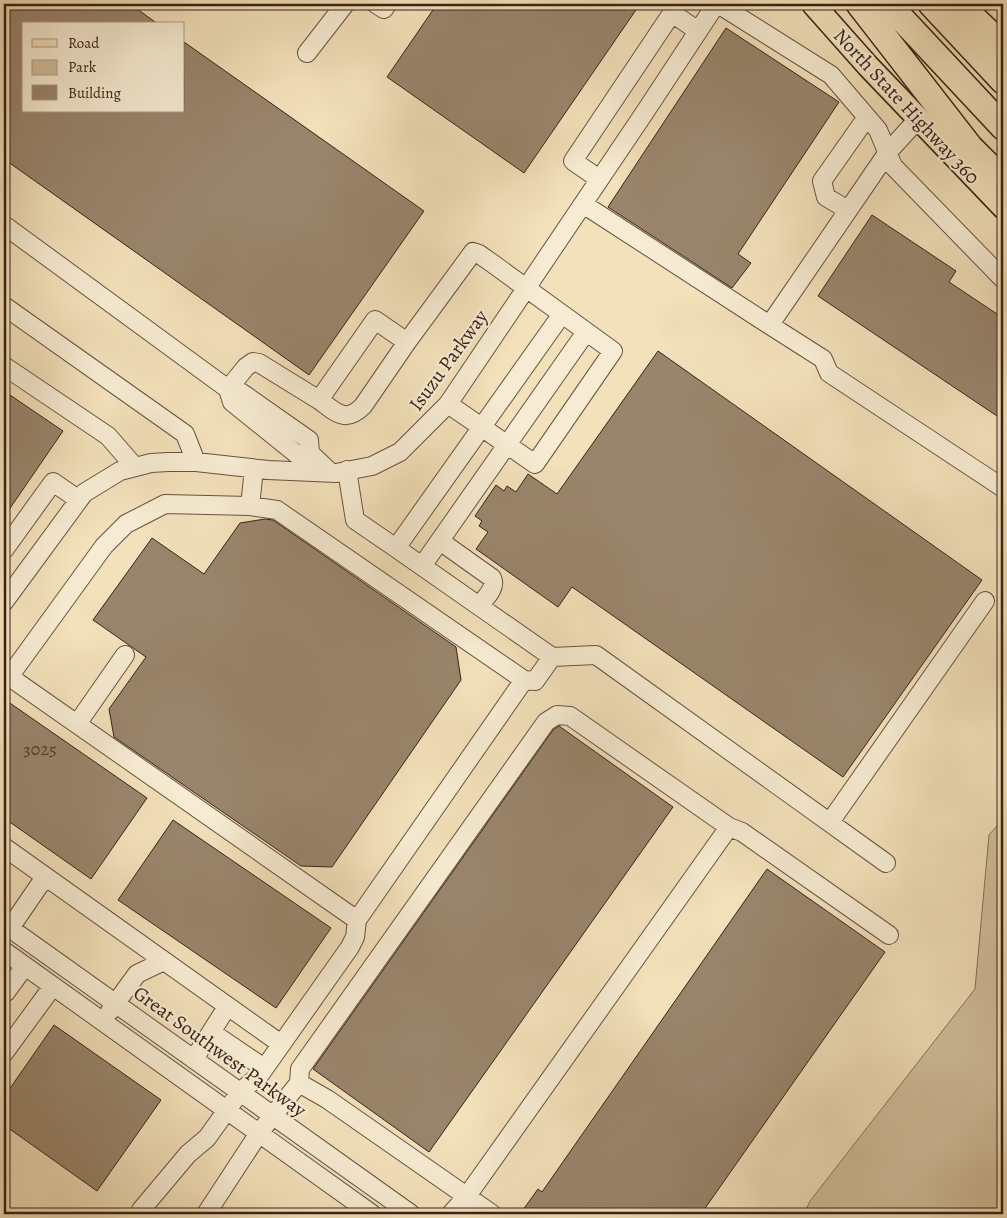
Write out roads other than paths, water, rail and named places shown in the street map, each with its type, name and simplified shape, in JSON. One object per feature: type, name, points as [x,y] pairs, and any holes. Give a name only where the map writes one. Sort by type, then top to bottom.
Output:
[{"type":"highway","points":[[859,4],[970,147],[1003,180]]},
{"type":"highway","points":[[888,4],[1003,127]]},
{"type":"highway","points":[[931,4],[1003,81]]},
{"type":"highway","points":[[959,4],[1003,46]]},
{"type":"main road","name":"North State Highway 360","points":[[813,4],[918,119],[1003,207]]},
{"type":"street","points":[[307,53],[345,4]]},
{"type":"street","points":[[376,4],[384,9],[387,4]]},
{"type":"street","points":[[717,4],[831,75],[878,130],[893,166],[1003,278]]},
{"type":"street","name":"Isuzu Parkway","points":[[6,592],[84,493],[120,471],[151,463],[196,462],[254,469],[339,471],[372,466],[400,452],[448,404],[717,4]]},
{"type":"street","points":[[599,180],[572,161],[672,13],[698,30]]},
{"type":"street","points":[[848,210],[826,197],[822,181],[867,117]]},
{"type":"street","points":[[768,324],[773,320],[888,152],[918,119]]},
{"type":"street","points":[[583,204],[823,359],[829,373],[1003,488]]},
{"type":"street","points":[[4,225],[228,389],[242,393],[309,440],[310,453],[339,471],[355,520],[552,657],[596,655],[886,862]]},
{"type":"street","points":[[228,389],[246,367],[253,362],[259,363],[341,414],[348,416],[356,414],[364,406],[407,342],[472,252],[479,254],[489,261],[613,351],[535,464],[448,404]]},
{"type":"street","points":[[4,306],[185,434],[196,462]]},
{"type":"street","points":[[396,548],[562,314]]},
{"type":"street","points":[[319,400],[375,320],[407,342]]},
{"type":"street","points":[[422,566],[586,332]]},
{"type":"street","points":[[4,366],[108,436],[135,467]]},
{"type":"street","points":[[250,506],[254,469]]},
{"type":"street","points":[[4,550],[53,482],[80,500]]},
{"type":"street","points":[[357,920],[6,675],[104,546],[126,524],[165,504],[250,506],[277,510],[524,680],[535,681],[552,657]]},
{"type":"street","points":[[440,541],[492,578],[494,582],[493,587],[480,606]]},
{"type":"street","points":[[830,822],[985,601]]},
{"type":"street","points":[[77,724],[125,655]]},
{"type":"street","points":[[141,1210],[188,1154],[207,1138],[240,1092],[259,1076],[350,947],[355,937],[357,920],[524,680]]},
{"type":"street","points":[[206,1214],[258,1133],[299,1083],[300,1069],[546,722],[557,715],[570,716],[729,827],[742,832],[888,934]]},
{"type":"street","points":[[451,1214],[467,1196],[729,827]]},
{"type":"street","points":[[4,847],[281,1044]]},
{"type":"street","points":[[7,926],[45,877]]},
{"type":"street","name":"Great Southwest Parkway","points":[[7,926],[411,1214]]},
{"type":"street","points":[[4,951],[372,1214]]},
{"type":"street","points":[[103,1022],[137,974],[164,961]]},
{"type":"street","points":[[4,992],[6,992],[24,966]]},
{"type":"street","points":[[4,1053],[53,986]]},
{"type":"street","points":[[194,1059],[227,1007]]},
{"type":"street","points":[[211,1032],[264,1068]]},
{"type":"street","points":[[299,1083],[327,1099],[492,1214]]}]
